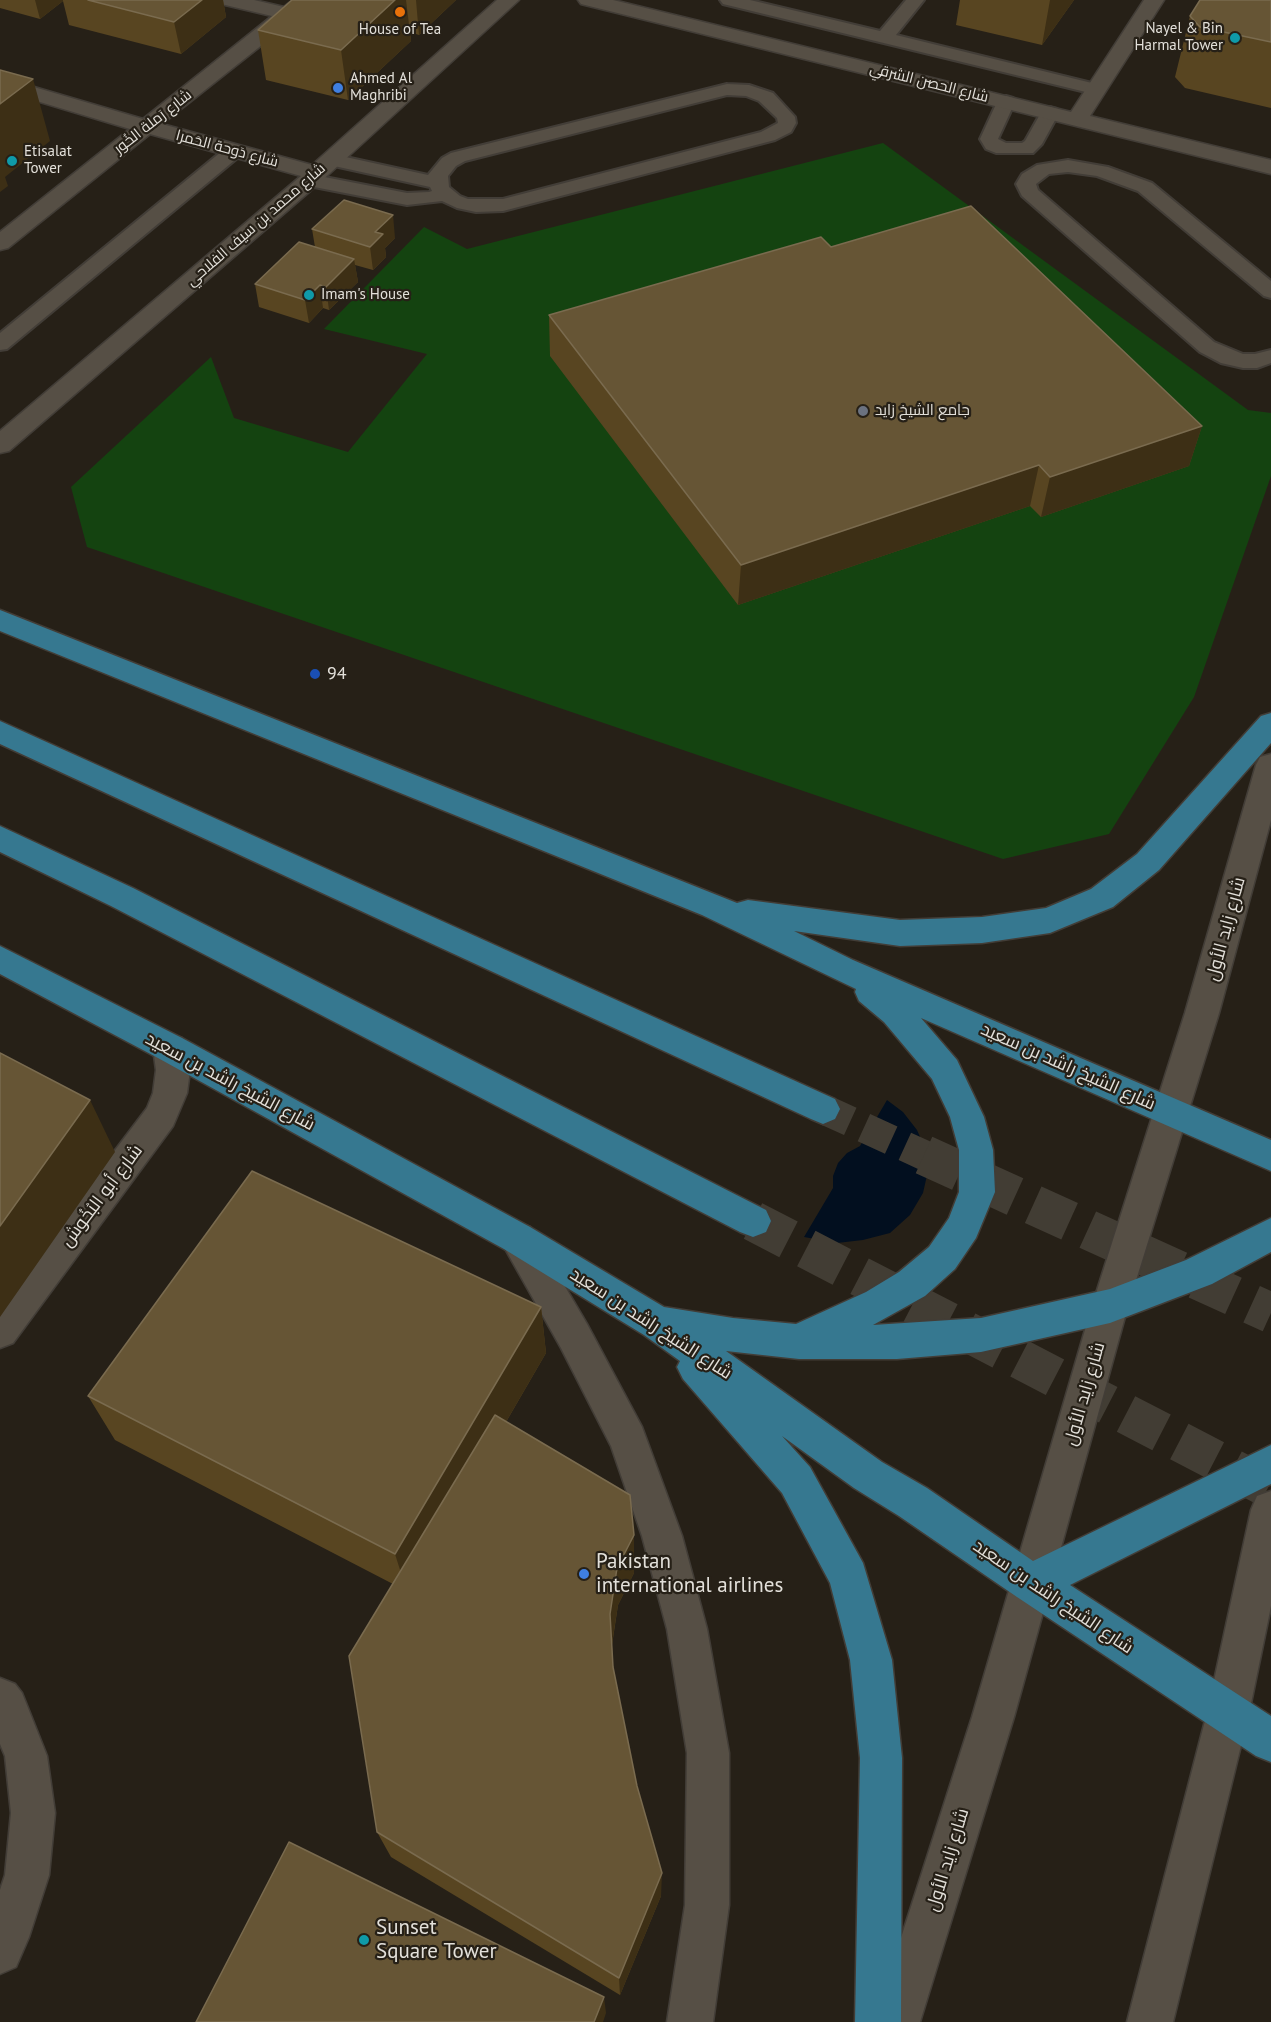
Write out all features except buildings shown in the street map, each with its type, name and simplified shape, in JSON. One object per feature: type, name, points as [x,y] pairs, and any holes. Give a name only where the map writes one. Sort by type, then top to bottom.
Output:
[{"type":"main road","name":"شارع الشيخ راشد بن سعيد","points":[[0,620],[713,906],[842,969],[1271,1156]]},
{"type":"main road","points":[[713,906],[900,933],[982,930],[1050,920],[1102,898],[1148,862],[1271,724]]},
{"type":"main road","points":[[0,732],[823,1109]]},
{"type":"main road","points":[[0,838],[133,903],[753,1221]]},
{"type":"main road","name":"شارع الشيخ راشد بن سعيد","points":[[0,959],[170,1048],[517,1238],[657,1323],[868,1475],[914,1502],[1031,1583],[1271,1741]]},
{"type":"main road","points":[[799,1342],[879,1304],[912,1284],[942,1258],[963,1227],[977,1192],[976,1150],[967,1116],[945,1070],[896,1012],[842,969]]},
{"type":"main road","points":[[657,1323],[733,1335],[799,1342],[897,1342],[981,1335],[1110,1306],[1199,1272],[1271,1234]]},
{"type":"main road","points":[[657,1323],[796,1480],[849,1577],[871,1660],[881,1758],[878,2022]]},
{"type":"main road","points":[[1031,1583],[1271,1464]]},
{"type":"street","points":[[228,0],[289,14]]},
{"type":"street","name":"شارع رَملة الخُور","points":[[0,243],[305,0]]},
{"type":"street","name":"شارع محمد بن سيف الفلاحي","points":[[0,445],[319,171],[509,0]]},
{"type":"street","name":"شارع الحصن الشرقي","points":[[588,0],[1271,167]]},
{"type":"street","points":[[1077,119],[1094,89],[1154,0]]},
{"type":"street","name":"شارع دَوحة الحَمرا","points":[[0,83],[234,151],[319,171]]},
{"type":"street","name":"شارع زايد الأول","points":[[897,2022],[993,1717],[1110,1306],[1208,993],[1271,765]]},
{"type":"street","name":"شارع أبو البُخُوش","points":[[0,1331],[161,1116],[170,1093],[173,1070],[170,1048]]},
{"type":"street","points":[[517,1238],[574,1336],[628,1440],[662,1536],[687,1629],[708,1753],[707,1905],[690,2022]]},
{"type":"street","points":[[1150,2022],[1228,1713],[1271,1510]]},
{"type":"street","points":[[0,1699],[7,1708],[26,1756],[33,1814],[27,1875],[7,1937],[0,1951]]},
{"type":"lane","points":[[731,0],[1094,89]]},
{"type":"lane","points":[[884,38],[915,0]]},
{"type":"lane","points":[[319,171],[441,188],[453,200],[476,206],[503,205],[777,133],[787,123],[786,117],[773,102],[759,93],[738,89],[716,91],[469,154],[449,162],[438,175],[441,188]]},
{"type":"lane","points":[[1006,102],[989,139],[993,145],[1015,151],[1026,149],[1033,144],[1050,113]]},
{"type":"lane","points":[[0,344],[234,151]]},
{"type":"lane","points":[[1015,151],[1035,173]]},
{"type":"lane","points":[[1271,292],[1162,198],[1145,187],[1124,178],[1068,166],[1035,173],[1026,184],[1029,192],[1207,347],[1229,358],[1243,361],[1257,361],[1271,356]]},
{"type":"lane","points":[[319,171],[407,199],[431,198],[441,188]]},
{"type":"green space","points":[[883,143],[1248,410],[1271,413],[1271,476],[1194,697],[1109,834],[1003,859],[87,547],[71,487],[211,357],[234,418],[348,452],[427,354],[324,329],[424,227],[467,249]]},
{"type":"water","points":[[887,1100],[903,1112],[917,1130],[925,1148],[928,1171],[923,1193],[910,1215],[890,1233],[863,1240],[837,1243],[804,1237],[833,1188],[833,1176],[838,1163],[847,1153],[860,1146]]},
{"type":"tunnel","points":[[823,1109],[928,1157]]},
{"type":"tunnel","points":[[924,1155],[1271,1313]]},
{"type":"tunnel","points":[[753,1221],[1271,1489]]},
{"type":"place","name":"House of Tea","points":[[400,12]]},
{"type":"place","name":"Nayel & Bin Harmal Tower","points":[[1235,38]]},
{"type":"place","name":"Ahmed Al Maghribi","points":[[338,88]]},
{"type":"place","name":"Etisalat Tower","points":[[12,161]]},
{"type":"place","name":"Imam's House","points":[[309,295]]},
{"type":"place","name":"جامع الشيخ زايد","points":[[863,411]]},
{"type":"place","name":"94","points":[[315,674]]},
{"type":"place","name":"Pakistan international airlines","points":[[584,1574]]},
{"type":"place","name":"Sunset Square Tower","points":[[364,1940]]}]
